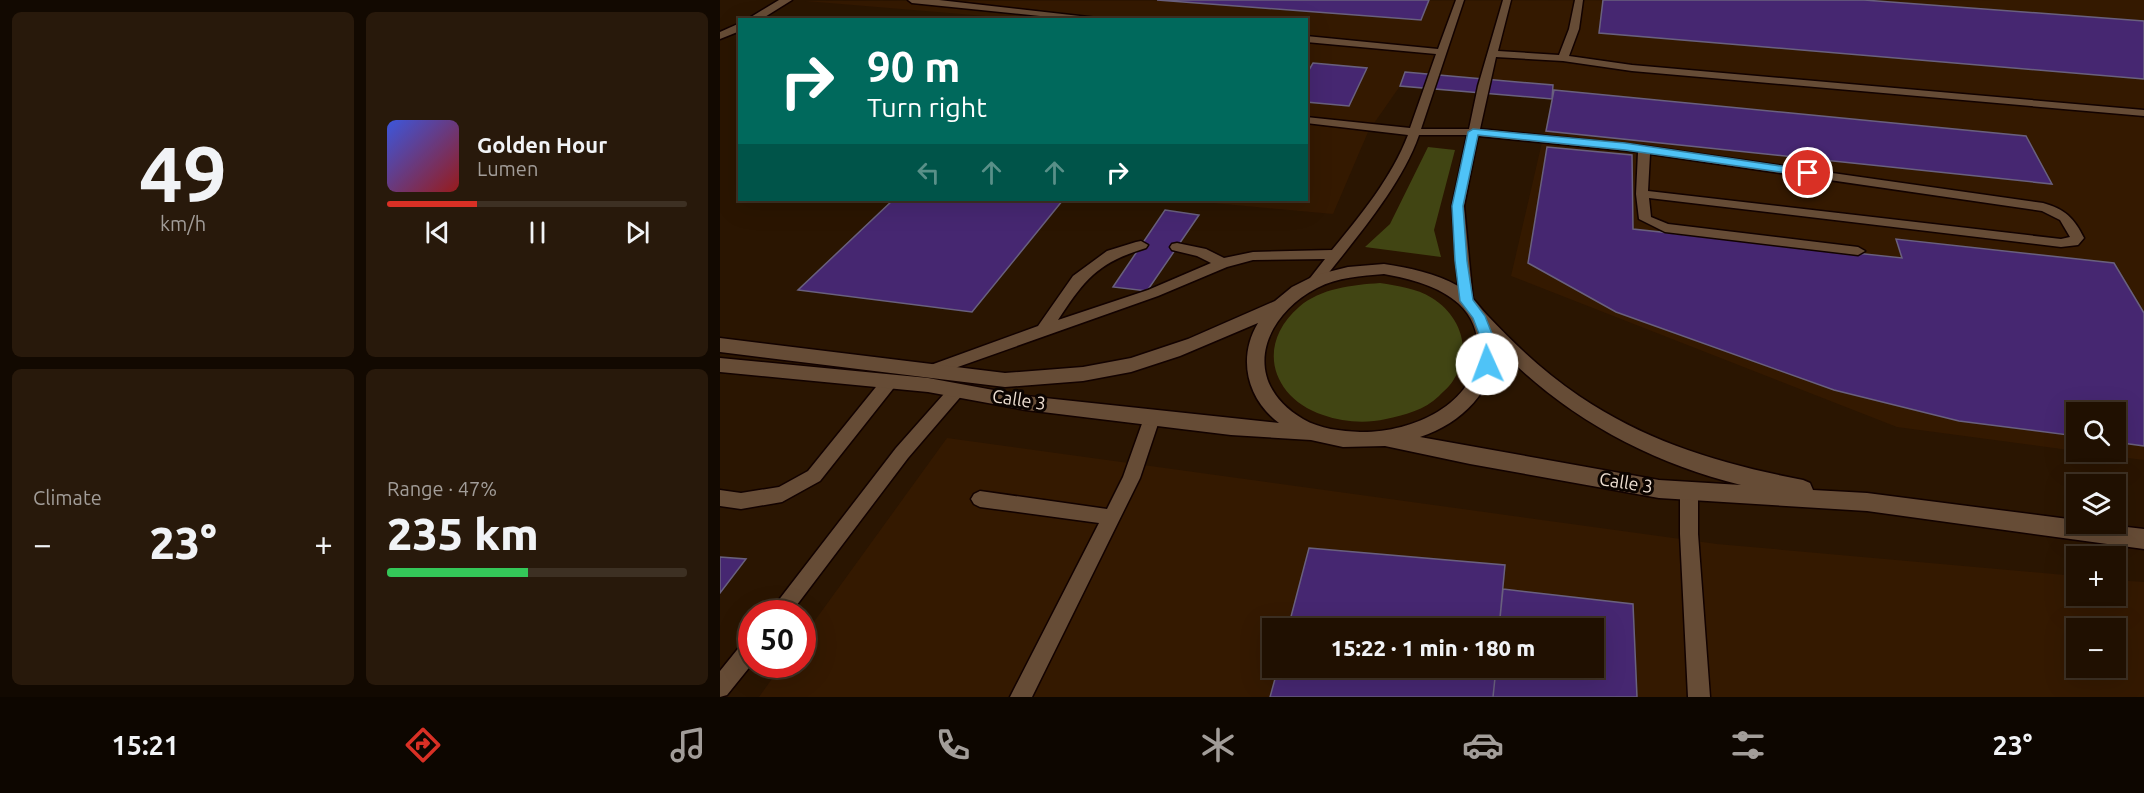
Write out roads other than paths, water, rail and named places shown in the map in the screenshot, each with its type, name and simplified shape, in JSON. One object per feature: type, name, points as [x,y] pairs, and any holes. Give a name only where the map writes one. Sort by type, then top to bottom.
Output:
[{"type":"main road","points":[[755,18],[787,0]]},
{"type":"main road","points":[[720,36],[738,27]]},
{"type":"main road","points":[[1384,269],[1408,272],[1430,278],[1449,288],[1473,308],[1487,339],[1487,364],[1476,389],[1455,411],[1425,429],[1389,439],[1353,440],[1318,433],[1295,423],[1276,409],[1263,393],[1256,375],[1254,356],[1258,337],[1267,320],[1280,304],[1314,282],[1360,270],[1384,269]]},
{"type":"main road","name":"Calle 3","points":[[720,345],[1005,380],[1052,378],[1110,370],[1168,355],[1280,304]]},
{"type":"main road","name":"Calle 3","points":[[1473,308],[1528,366],[1552,387],[1579,407],[1644,442],[1720,471],[1867,502]]},
{"type":"main road","name":"Calle 3","points":[[720,365],[890,381],[1026,402],[1231,427],[1318,433]]},
{"type":"main road","name":"Calle 3","points":[[1389,439],[1482,459],[1659,489],[1867,502],[2144,539]]},
{"type":"lane","points":[[912,0],[1091,18]]},
{"type":"lane","points":[[1314,282],[1372,209],[1409,147],[1460,0]]},
{"type":"lane","points":[[1473,308],[1461,261],[1458,206],[1473,132],[1507,0]]},
{"type":"lane","points":[[1563,58],[1574,29],[1579,0]]},
{"type":"lane","points":[[1308,39],[1442,52]]},
{"type":"lane","points":[[1493,54],[1563,58],[1632,68],[2144,113]]},
{"type":"lane","points":[[1308,120],[1414,132],[1473,132],[1644,149],[2043,207],[2058,211],[2067,217],[2077,238],[2073,242],[2061,243],[1642,194]]},
{"type":"lane","points":[[1644,149],[1642,194],[1645,219],[1665,228],[1858,251]]},
{"type":"lane","points":[[1043,330],[1078,279],[1112,254],[1141,245]]},
{"type":"lane","points":[[1177,247],[1201,252],[1223,263]]},
{"type":"lane","points":[[933,370],[1153,293],[1223,263],[1253,256],[1337,254]]},
{"type":"lane","points":[[720,498],[741,501],[782,494],[814,476],[890,381]]},
{"type":"lane","points":[[789,600],[902,453],[957,390]]},
{"type":"lane","points":[[1021,697],[1131,478],[1152,418]]},
{"type":"lane","points":[[1689,490],[1689,534],[1699,697]]},
{"type":"lane","points":[[980,499],[1111,518]]},
{"type":"lane","points":[[720,688],[738,665]]}]
